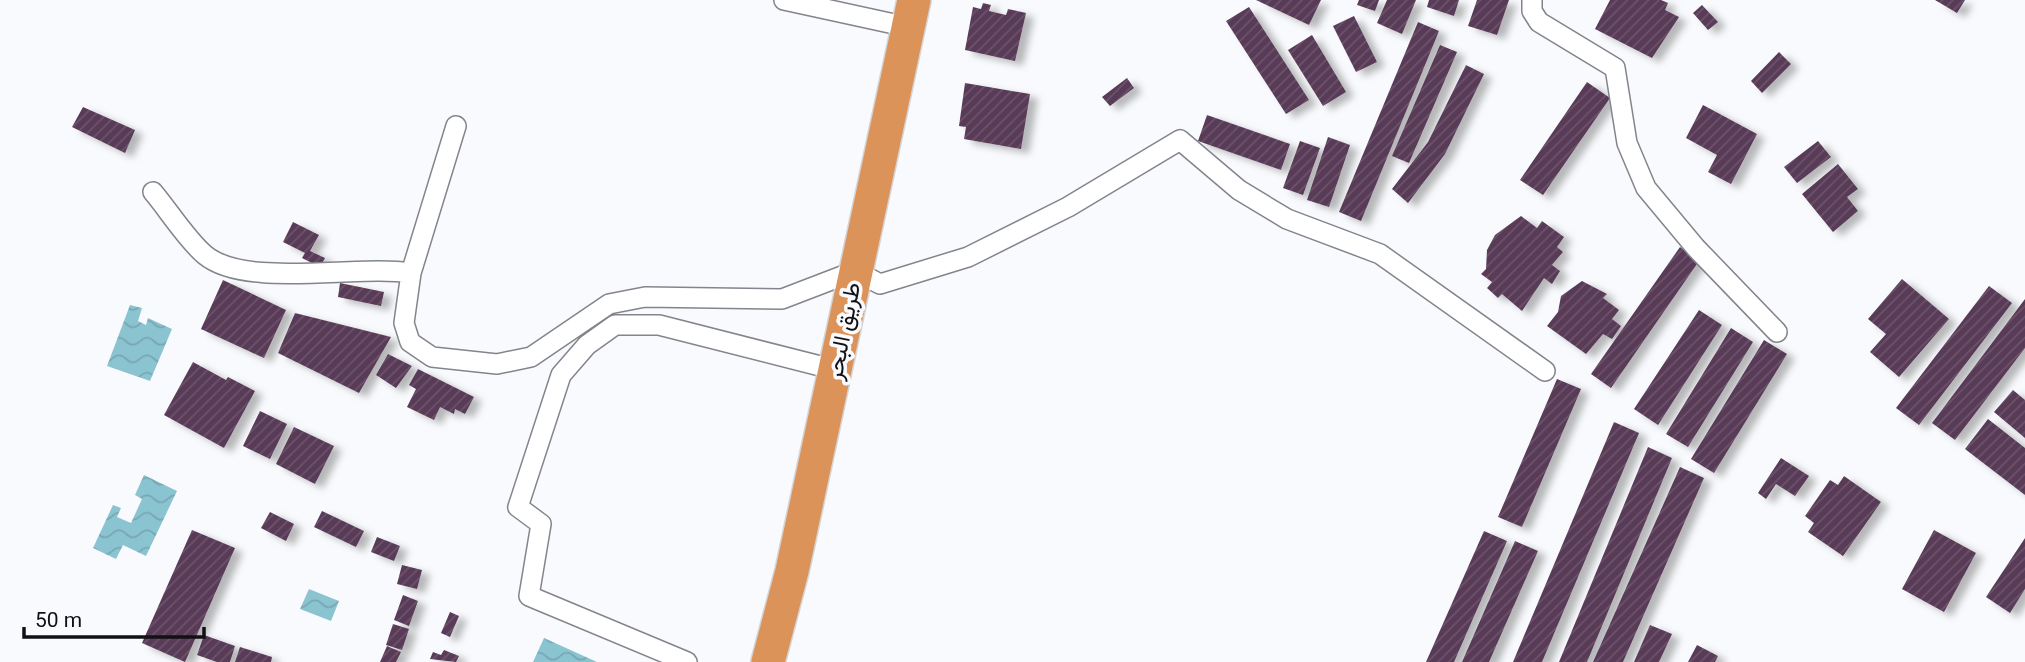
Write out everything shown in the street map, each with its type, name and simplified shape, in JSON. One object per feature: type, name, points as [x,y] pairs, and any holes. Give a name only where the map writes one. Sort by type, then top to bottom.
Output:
[{"type":"highway","name":"طريق البحر","points":[[768,662],[792,571],[911,14]]},
{"type":"street","points":[[784,0],[911,14]]},
{"type":"street","points":[[1532,0],[1532,12],[1539,22],[1615,68],[1627,143],[1646,188],[1696,248],[1777,332]]},
{"type":"street","points":[[456,126],[411,273],[404,323],[410,342],[432,356],[496,364],[531,357],[609,304],[645,297],[782,299],[855,271],[880,284],[968,257],[1068,207],[1180,140],[1239,190],[1287,219],[1380,254],[1545,370]]},
{"type":"street","points":[[153,192],[204,254],[224,267],[313,275],[385,268],[411,273]]},
{"type":"street","points":[[687,662],[529,596],[541,524],[518,507],[561,375],[587,345],[615,325],[659,325],[836,370]]},
{"type":"water","points":[[130,305],[142,308],[138,321],[146,325],[148,318],[172,329],[150,381],[107,366]]},
{"type":"water","points":[[144,475],[177,491],[146,556],[123,545],[116,559],[93,548],[113,505],[121,508],[117,517],[131,523],[142,499],[135,495]]},
{"type":"water","points":[[309,589],[339,601],[331,621],[300,609]]},
{"type":"water","points":[[544,638],[597,662],[533,662]]},
{"type":"building","points":[[1256,0],[1321,0],[1309,25]]},
{"type":"building","points":[[1359,0],[1379,0],[1375,11],[1357,5]]},
{"type":"building","points":[[1387,0],[1416,0],[1402,34],[1377,23]]},
{"type":"building","points":[[1429,0],[1459,0],[1454,16],[1427,7]]},
{"type":"building","points":[[1477,0],[1509,0],[1497,35],[1468,26]]},
{"type":"building","points":[[1610,0],[1661,0],[1668,3],[1665,10],[1679,17],[1652,58],[1595,29]]},
{"type":"building","points":[[1935,0],[1965,0],[1957,13]]},
{"type":"building","points":[[983,3],[991,5],[989,11],[1006,15],[1008,9],[1026,13],[1015,61],[965,50],[973,7],[981,9]]},
{"type":"building","points":[[1702,5],[1718,22],[1708,30],[1693,13]]},
{"type":"building","points":[[1249,7],[1309,100],[1286,114],[1226,21]]},
{"type":"building","points":[[1354,16],[1377,62],[1356,72],[1333,26]]},
{"type":"building","points":[[1418,22],[1439,31],[1361,221],[1339,212]]},
{"type":"building","points":[[1312,35],[1346,92],[1323,106],[1288,50]]},
{"type":"building","points":[[1440,45],[1457,52],[1409,163],[1392,156]]},
{"type":"building","points":[[1779,52],[1791,64],[1762,93],[1751,81]]},
{"type":"building","points":[[1466,65],[1484,74],[1445,154],[1408,203],[1392,189],[1428,142]]},
{"type":"building","points":[[1127,78],[1134,88],[1110,106],[1102,97]]},
{"type":"building","points":[[1587,82],[1610,98],[1543,195],[1520,180]]},
{"type":"building","points":[[965,83],[1030,94],[1021,149],[964,139],[966,127],[959,126]]},
{"type":"building","points":[[1703,105],[1757,134],[1731,184],[1708,172],[1717,155],[1686,138]]},
{"type":"building","points":[[83,107],[135,130],[125,153],[72,127]]},
{"type":"building","points":[[1207,115],[1290,144],[1281,170],[1198,141]]},
{"type":"building","points":[[1328,137],[1350,145],[1329,207],[1307,200]]},
{"type":"building","points":[[1300,141],[1320,148],[1303,195],[1283,188]]},
{"type":"building","points":[[1818,141],[1831,157],[1797,183],[1784,167]]},
{"type":"building","points":[[1838,164],[1858,189],[1847,197],[1858,211],[1833,232],[1802,194]]},
{"type":"building","points":[[1521,216],[1537,228],[1542,221],[1564,237],[1557,247],[1563,252],[1552,265],[1560,271],[1552,284],[1544,278],[1522,311],[1502,294],[1498,298],[1487,288],[1492,282],[1481,274],[1486,269],[1487,250],[1495,235]]},
{"type":"building","points":[[293,222],[319,235],[310,251],[325,258],[320,267],[302,258],[305,253],[283,242]]},
{"type":"building","points":[[1680,247],[1699,261],[1611,388],[1591,374]]},
{"type":"building","points":[[1902,279],[1949,319],[1899,377],[1870,352],[1886,334],[1868,319]]},
{"type":"building","points":[[223,280],[286,310],[264,358],[201,329]]},
{"type":"building","points":[[1582,281],[1607,294],[1603,298],[1619,310],[1612,319],[1621,326],[1612,339],[1603,334],[1586,354],[1547,326],[1558,312],[1561,296]]},
{"type":"building","points":[[340,283],[384,292],[381,306],[338,297]]},
{"type":"building","points":[[1989,286],[2012,303],[1919,425],[1896,408]]},
{"type":"building","points":[[2025,299],[2025,348],[1955,440],[1932,423]]},
{"type":"building","points":[[1699,310],[1722,325],[1658,425],[1634,409]]},
{"type":"building","points":[[295,313],[391,337],[359,393],[278,353]]},
{"type":"building","points":[[1731,328],[1753,342],[1688,447],[1666,434]]},
{"type":"building","points":[[1764,340],[1787,354],[1714,473],[1691,459]]},
{"type":"building","points":[[388,354],[412,366],[396,388],[376,375]]},
{"type":"building","points":[[193,362],[226,380],[228,377],[255,391],[224,448],[164,415]]},
{"type":"building","points":[[418,369],[474,397],[465,414],[455,409],[454,414],[440,407],[434,420],[407,407],[416,389],[409,385]]},
{"type":"building","points":[[1557,379],[1581,389],[1522,527],[1498,517]]},
{"type":"building","points":[[2013,390],[2025,400],[2025,438],[1994,412]]},
{"type":"building","points":[[260,411],[287,424],[270,459],[243,446]]},
{"type":"building","points":[[1988,419],[2025,448],[2025,495],[1965,449]]},
{"type":"building","points":[[1614,422],[1639,433],[1542,662],[1513,662]]},
{"type":"building","points":[[294,427],[334,446],[315,484],[276,464]]},
{"type":"building","points":[[1648,447],[1672,458],[1587,662],[1559,662]]},
{"type":"building","points":[[1781,458],[1809,476],[1795,496],[1776,484],[1766,499],[1758,493]]},
{"type":"building","points":[[1680,467],[1704,478],[1623,662],[1593,662]]},
{"type":"building","points":[[1844,476],[1881,502],[1843,556],[1808,532],[1814,523],[1805,516],[1830,480],[1838,485]]},
{"type":"building","points":[[322,511],[364,531],[356,547],[314,527]]},
{"type":"building","points":[[270,512],[294,524],[286,541],[261,528]]},
{"type":"building","points":[[192,530],[235,548],[185,662],[142,643]]},
{"type":"building","points":[[1934,530],[1976,553],[1944,612],[1902,589]]},
{"type":"building","points":[[1484,531],[1507,541],[1454,662],[1426,662]]},
{"type":"building","points":[[377,537],[400,546],[394,561],[371,552]]},
{"type":"building","points":[[2025,538],[2025,589],[2010,613],[1986,597]]},
{"type":"building","points":[[1515,541],[1538,551],[1489,662],[1462,662]]},
{"type":"building","points":[[402,565],[422,570],[417,589],[397,584]]},
{"type":"building","points":[[403,595],[418,601],[409,626],[394,620]]},
{"type":"building","points":[[450,612],[459,616],[450,637],[441,633]]},
{"type":"building","points":[[393,624],[409,629],[402,650],[386,645]]},
{"type":"building","points":[[1650,625],[1672,634],[1659,662],[1634,662]]},
{"type":"building","points":[[204,635],[235,646],[230,662],[217,662],[197,655]]},
{"type":"building","points":[[1697,645],[1718,656],[1715,662],[1688,662]]},
{"type":"building","points":[[387,646],[401,652],[396,662],[380,662]]},
{"type":"building","points":[[240,647],[272,657],[271,662],[235,662]]},
{"type":"building","points":[[444,650],[459,656],[456,662],[430,659],[433,652],[441,655]]}]
